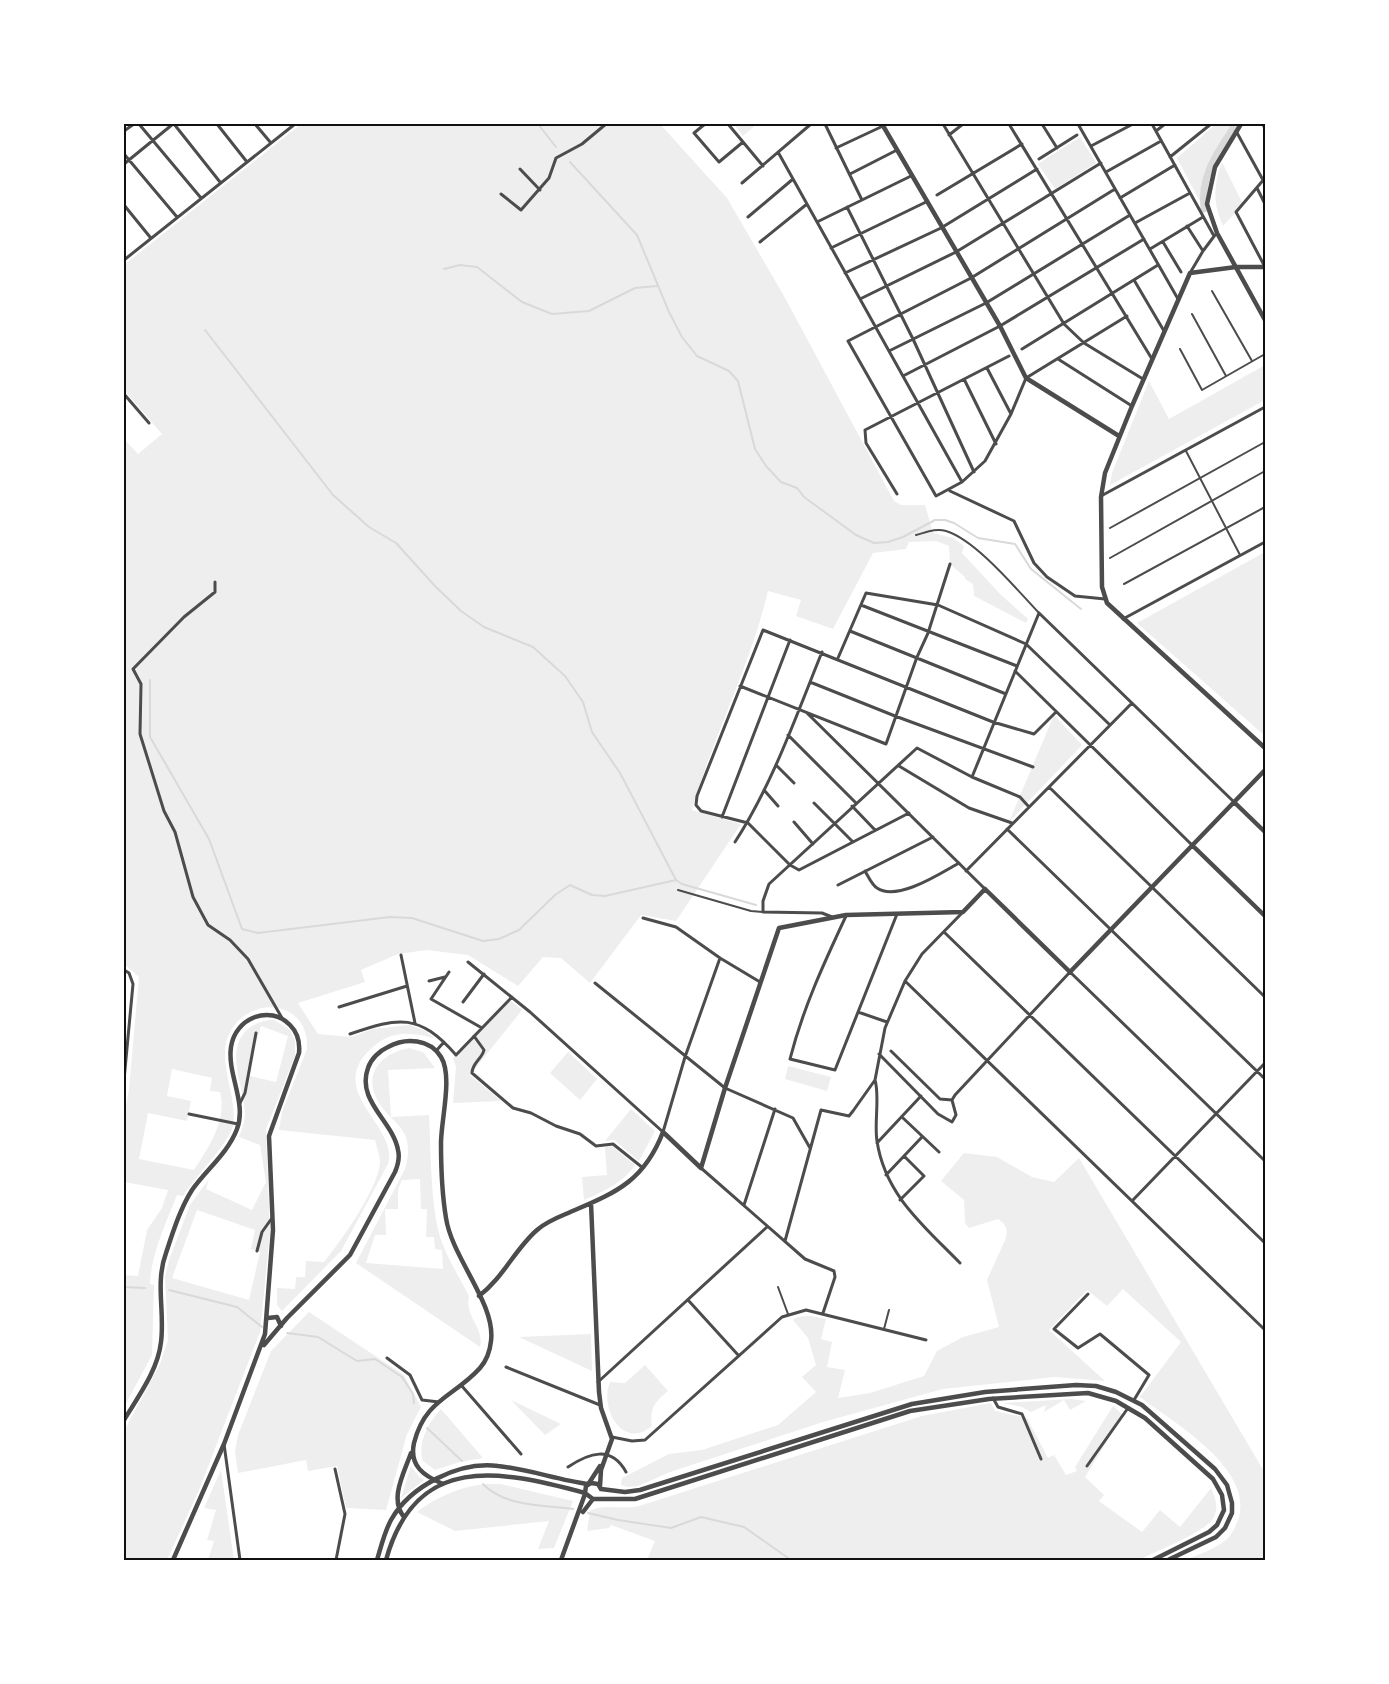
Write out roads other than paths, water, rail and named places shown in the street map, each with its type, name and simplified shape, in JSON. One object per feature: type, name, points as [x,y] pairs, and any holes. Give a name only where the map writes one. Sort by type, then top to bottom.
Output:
[{"type":"street","points":[[124,132],[134,124]]},
{"type":"street","points":[[138,124],[201,198]]},
{"type":"street","points":[[124,164],[174,124],[220,182]]},
{"type":"street","points":[[217,124],[247,162]]},
{"type":"street","points":[[255,124],[271,143]]},
{"type":"street","points":[[125,257],[293,124]]},
{"type":"street","points":[[501,194],[521,210],[550,178],[556,158],[582,144],[606,124]]},
{"type":"street","points":[[704,124],[694,133],[719,162],[743,142]]},
{"type":"street","points":[[728,124],[763,166]]},
{"type":"street","points":[[742,184],[811,124]]},
{"type":"street","points":[[825,124],[862,200]]},
{"type":"street","points":[[943,124],[987,200],[1064,324],[1084,343],[1143,379]]},
{"type":"street","points":[[949,135],[963,124]]},
{"type":"street","points":[[1009,124],[1152,359]]},
{"type":"street","points":[[1042,124],[1057,148]]},
{"type":"street","points":[[1078,124],[1178,300]]},
{"type":"street","points":[[1091,146],[1133,124]]},
{"type":"street","points":[[1152,124],[1203,216],[1236,267],[1265,320]]},
{"type":"street","points":[[1156,132],[1166,124]]},
{"type":"street","points":[[1170,157],[1211,124]]},
{"type":"street","points":[[1216,235],[1210,214],[1208,195],[1215,167],[1241,124]]},
{"type":"street","points":[[1263,124],[1265,128]]},
{"type":"street","points":[[836,148],[883,125],[941,228],[1000,326],[1026,378],[1119,436]]},
{"type":"street","points":[[1190,273],[1236,267],[1265,267],[1236,212],[1264,179],[1236,132]]},
{"type":"street","points":[[1039,160],[1077,135]]},
{"type":"street","points":[[1106,172],[1161,141]]},
{"type":"street","points":[[937,195],[1022,144]]},
{"type":"street","points":[[850,174],[897,150]]},
{"type":"street","points":[[778,152],[903,376],[916,403],[962,482]]},
{"type":"street","points":[[124,154],[177,217]]},
{"type":"street","points":[[860,299],[956,252],[1101,164]]},
{"type":"street","points":[[1120,198],[1175,165]]},
{"type":"street","points":[[520,169],[540,190]]},
{"type":"street","points":[[845,273],[941,228],[1037,169]]},
{"type":"street","points":[[817,222],[911,176]]},
{"type":"street","points":[[748,217],[793,179]]},
{"type":"street","points":[[1256,188],[1265,204]]},
{"type":"street","points":[[1115,189],[971,278],[848,341],[936,496],[962,482],[985,461],[1012,414],[1026,378],[1127,316]]},
{"type":"street","points":[[1135,223],[1190,193]]},
{"type":"street","points":[[832,248],[926,202]]},
{"type":"street","points":[[760,242],[807,204]]},
{"type":"street","points":[[124,205],[150,238]]},
{"type":"street","points":[[847,207],[913,339],[974,472]]},
{"type":"street","points":[[889,351],[986,303],[1130,215]]},
{"type":"street","points":[[1150,249],[1203,216]]},
{"type":"street","points":[[1187,226],[1203,251]]},
{"type":"street","points":[[1216,235],[1203,251],[1190,273],[1143,379],[1105,473],[1101,497],[1102,587],[1106,601],[1124,619],[1265,748]]},
{"type":"street","points":[[903,376],[1000,326],[1144,240]]},
{"type":"street","points":[[1162,242],[1181,272]]},
{"type":"street","points":[[1022,349],[1158,265]]},
{"type":"street","points":[[1134,280],[1164,331]]},
{"type":"street","points":[[897,494],[866,443],[865,430],[1009,356]]},
{"type":"street","points":[[1058,359],[1132,406]]},
{"type":"street","points":[[987,368],[1012,414]]},
{"type":"street","points":[[964,379],[996,444]]},
{"type":"street","points":[[124,394],[148,423]]},
{"type":"street","points":[[1101,497],[1265,408]]},
{"type":"street","points":[[950,490],[1014,521],[1034,563],[1048,577],[1075,596],[1106,601]]},
{"type":"street","points":[[1124,619],[1265,542]]},
{"type":"street","points":[[740,686],[886,744],[938,605],[950,564]]},
{"type":"street","points":[[173,1560],[224,1444],[262,1348],[268,1318],[272,1218],[269,1136],[298,1059],[298,1040],[293,1028],[282,1018],[248,959],[230,940],[208,926],[196,905],[175,832],[164,811],[150,772],[140,734],[142,684],[133,670],[184,617],[215,592],[215,582]]},
{"type":"street","points":[[838,658],[866,593],[938,605],[1026,644],[1110,725]]},
{"type":"street","points":[[861,605],[928,633],[1017,666]]},
{"type":"street","points":[[972,777],[1039,613],[1265,832]]},
{"type":"street","points":[[909,813],[799,870],[790,865],[748,823],[701,811],[696,805],[697,796],[763,630],[838,658],[906,688],[993,722],[1034,734],[1056,712]]},
{"type":"street","points":[[850,631],[1006,694]]},
{"type":"street","points":[[722,817],[790,640]]},
{"type":"street","points":[[735,842],[748,823],[776,765],[822,652]]},
{"type":"street","points":[[1015,671],[1265,916]]},
{"type":"street","points":[[810,682],[983,750],[1033,766]]},
{"type":"street","points":[[966,870],[1132,703]]},
{"type":"street","points":[[805,711],[880,783],[958,863],[1265,1161]]},
{"type":"street","points":[[788,735],[854,804],[876,830]]},
{"type":"street","points":[[833,918],[822,913],[763,912],[763,901],[768,884],[917,748],[972,777],[1020,797],[1029,806]]},
{"type":"street","points":[[776,765],[794,783]]},
{"type":"street","points":[[899,766],[969,808],[1012,823]]},
{"type":"street","points":[[879,1054],[938,1114],[950,1122],[954,1120],[956,1115],[952,1100],[955,1095],[1110,930],[1265,770]]},
{"type":"street","points":[[1048,787],[1265,997]]},
{"type":"street","points":[[764,790],[778,806]]},
{"type":"street","points":[[814,803],[853,842]]},
{"type":"street","points":[[794,822],[813,844]]},
{"type":"street","points":[[1007,829],[1265,1079]]},
{"type":"street","points":[[838,884],[933,838]]},
{"type":"street","points":[[865,871],[877,888],[887,890],[906,889],[920,884],[958,863]]},
{"type":"street","points":[[960,1263],[900,1200],[886,1175],[877,1143],[875,1080],[879,1054],[888,1022],[904,981],[922,954],[985,889]]},
{"type":"street","points":[[701,1168],[725,1088],[779,928],[846,915],[963,912]]},
{"type":"street","points":[[846,915],[816,979],[799,1025],[790,1059],[835,1070],[897,914]]},
{"type":"street","points":[[643,918],[676,927],[720,958],[760,982]]},
{"type":"street","points":[[944,932],[1265,1243]]},
{"type":"street","points":[[401,955],[415,1023]]},
{"type":"street","points":[[479,1296],[491,1286],[539,1228],[629,1184],[643,1168],[663,1132],[685,1057],[720,958]]},
{"type":"street","points":[[468,962],[512,997],[701,1168],[805,1258],[834,1270],[835,1277],[823,1313]]},
{"type":"street","points":[[124,970],[129,974],[133,984],[124,1080]]},
{"type":"street","points":[[450,972],[431,999],[482,1028]]},
{"type":"street","points":[[463,1002],[484,974]]},
{"type":"street","points":[[429,981],[446,977]]},
{"type":"street","points":[[904,981],[1265,1330]]},
{"type":"street","points":[[595,983],[725,1088],[793,1118],[810,1149]]},
{"type":"street","points":[[339,1006],[407,986]]},
{"type":"street","points":[[350,1034],[401,1020],[415,1023],[444,1042],[456,1055],[512,997]]},
{"type":"street","points":[[858,1012],[888,1022]]},
{"type":"street","points":[[124,1420],[149,1375],[160,1350],[162,1330],[160,1276],[180,1215],[193,1189],[230,1142],[238,1124],[239,1106],[231,1048],[233,1038],[242,1026],[264,1014],[282,1018]]},
{"type":"street","points":[[239,1106],[245,1093],[256,1033]]},
{"type":"street","points":[[474,1036],[484,1050],[482,1056],[472,1067],[473,1075],[513,1108],[531,1112],[546,1121],[580,1134],[596,1146],[610,1143],[617,1146],[643,1168]]},
{"type":"street","points":[[262,1348],[292,1312],[350,1255],[395,1172],[398,1150],[392,1135],[367,1094],[365,1085],[368,1067],[374,1057],[388,1046],[406,1041],[424,1043],[436,1051],[445,1064],[446,1078],[440,1145],[446,1217],[453,1244],[490,1321],[490,1348],[484,1363],[439,1402],[424,1418],[398,1493],[398,1510],[404,1517]]},
{"type":"street","points":[[436,1051],[444,1042]]},
{"type":"street","points":[[891,1051],[940,1098],[952,1100]]},
{"type":"street","points":[[1132,1201],[1265,1063]]},
{"type":"street","points":[[785,1241],[821,1110],[849,1116],[875,1080]]},
{"type":"street","points":[[877,1143],[903,1118],[921,1096]]},
{"type":"street","points":[[744,1205],[775,1109]]},
{"type":"street","points":[[189,1114],[238,1124]]},
{"type":"street","points":[[903,1118],[939,1152]]},
{"type":"street","points":[[886,1175],[922,1137]]},
{"type":"street","points":[[900,1200],[924,1176],[904,1156]]},
{"type":"street","points":[[577,1522],[588,1484],[604,1461],[612,1437],[600,1405],[591,1204]]},
{"type":"street","points":[[257,1251],[262,1232],[272,1218]]},
{"type":"street","points":[[598,1382],[767,1226]]},
{"type":"street","points":[[1088,1294],[1054,1329],[1078,1348],[1100,1334],[1149,1375],[1134,1400]]},
{"type":"street","points":[[269,1299],[281,1326]]},
{"type":"street","points":[[688,1300],[739,1356]]},
{"type":"street","points":[[612,1437],[632,1441],[645,1440],[788,1314],[806,1310],[823,1313],[926,1340]]},
{"type":"street","points":[[268,1318],[292,1312]]},
{"type":"street","points":[[266,1328],[270,1331],[275,1331]]},
{"type":"street","points":[[387,1358],[410,1375],[422,1400],[439,1402]]},
{"type":"street","points":[[506,1366],[600,1405]]},
{"type":"street","points":[[461,1384],[521,1454]]},
{"type":"street","points":[[377,1560],[386,1531],[398,1510],[434,1480],[462,1469],[496,1466],[588,1484],[596,1483],[600,1487],[625,1492],[640,1490],[876,1414],[921,1402],[995,1391],[1076,1384],[1096,1386],[1134,1400],[1148,1410],[1222,1476],[1232,1503],[1230,1519],[1225,1528],[1216,1537],[1168,1560]]},
{"type":"street","points":[[386,1560],[392,1539],[404,1517],[422,1498],[442,1484],[469,1476],[493,1474],[546,1483],[585,1494],[595,1499],[623,1501],[640,1498],[891,1416],[934,1406],[993,1398],[1070,1393],[1096,1395],[1129,1407],[1152,1424],[1213,1478],[1224,1503],[1222,1517],[1208,1532],[1153,1560]]},
{"type":"street","points":[[993,1398],[998,1407],[1022,1414],[1042,1459]]},
{"type":"street","points":[[1087,1466],[1129,1407]]},
{"type":"street","points":[[224,1444],[240,1560]]},
{"type":"street","points":[[413,1450],[414,1460],[419,1470],[442,1484]]},
{"type":"street","points":[[568,1467],[585,1457],[607,1454],[617,1460],[626,1472]]},
{"type":"street","points":[[561,1560],[584,1508],[601,1494],[600,1487],[604,1461]]},
{"type":"street","points":[[335,1469],[345,1514],[336,1560]]},
{"type":"lane","points":[[1212,291],[1252,362]]},
{"type":"lane","points":[[1192,314],[1226,376]]},
{"type":"lane","points":[[1180,349],[1202,390],[1265,354]]},
{"type":"lane","points":[[1110,528],[1265,442]]},
{"type":"lane","points":[[1186,451],[1240,555]]},
{"type":"lane","points":[[1110,558],[1265,471]]},
{"type":"lane","points":[[1124,584],[1265,507]]},
{"type":"lane","points":[[916,535],[934,530],[956,535],[979,552],[1039,613]]},
{"type":"lane","points":[[678,890],[751,911],[763,912]]},
{"type":"lane","points":[[778,1287],[788,1314]]},
{"type":"lane","points":[[884,1329],[889,1310]]},
{"type":"waterway","points":[[538,124],[556,147]]},
{"type":"waterway","points":[[1204,209],[1203,196],[1208,174],[1217,154],[1236,124]]},
{"type":"waterway","points":[[570,162],[637,235],[669,312],[682,337],[697,356],[729,371],[738,381],[755,449],[766,466],[781,482],[797,488],[804,497],[856,535],[874,543],[888,542],[903,537],[935,520],[945,520],[954,523],[978,538],[1015,544],[1031,569],[1081,609]]},
{"type":"waterway","points":[[444,269],[460,265],[477,267],[522,302],[552,314],[589,311],[635,288],[657,286]]},
{"type":"waterway","points":[[205,330],[333,495],[369,527],[396,543],[435,586],[461,611],[484,627],[533,647],[565,676],[583,702],[592,732],[620,773],[676,880],[682,884],[756,905]]},
{"type":"waterway","points":[[150,680],[150,737],[209,839],[242,929],[258,933],[390,917],[412,918],[483,941],[499,939],[519,930],[555,895],[570,885],[592,895],[605,896],[676,880]]},
{"type":"waterway","points":[[124,1287],[145,1288]]},
{"type":"waterway","points":[[169,1290],[237,1307],[262,1327]]},
{"type":"waterway","points":[[287,1333],[318,1337],[357,1361],[375,1359],[402,1377],[413,1394],[414,1403]]},
{"type":"waterway","points":[[427,1428],[462,1461]]},
{"type":"waterway","points":[[483,1484],[492,1492],[513,1501],[573,1509]]},
{"type":"waterway","points":[[588,1513],[618,1520],[671,1528],[701,1517],[744,1527],[791,1560]]}]
